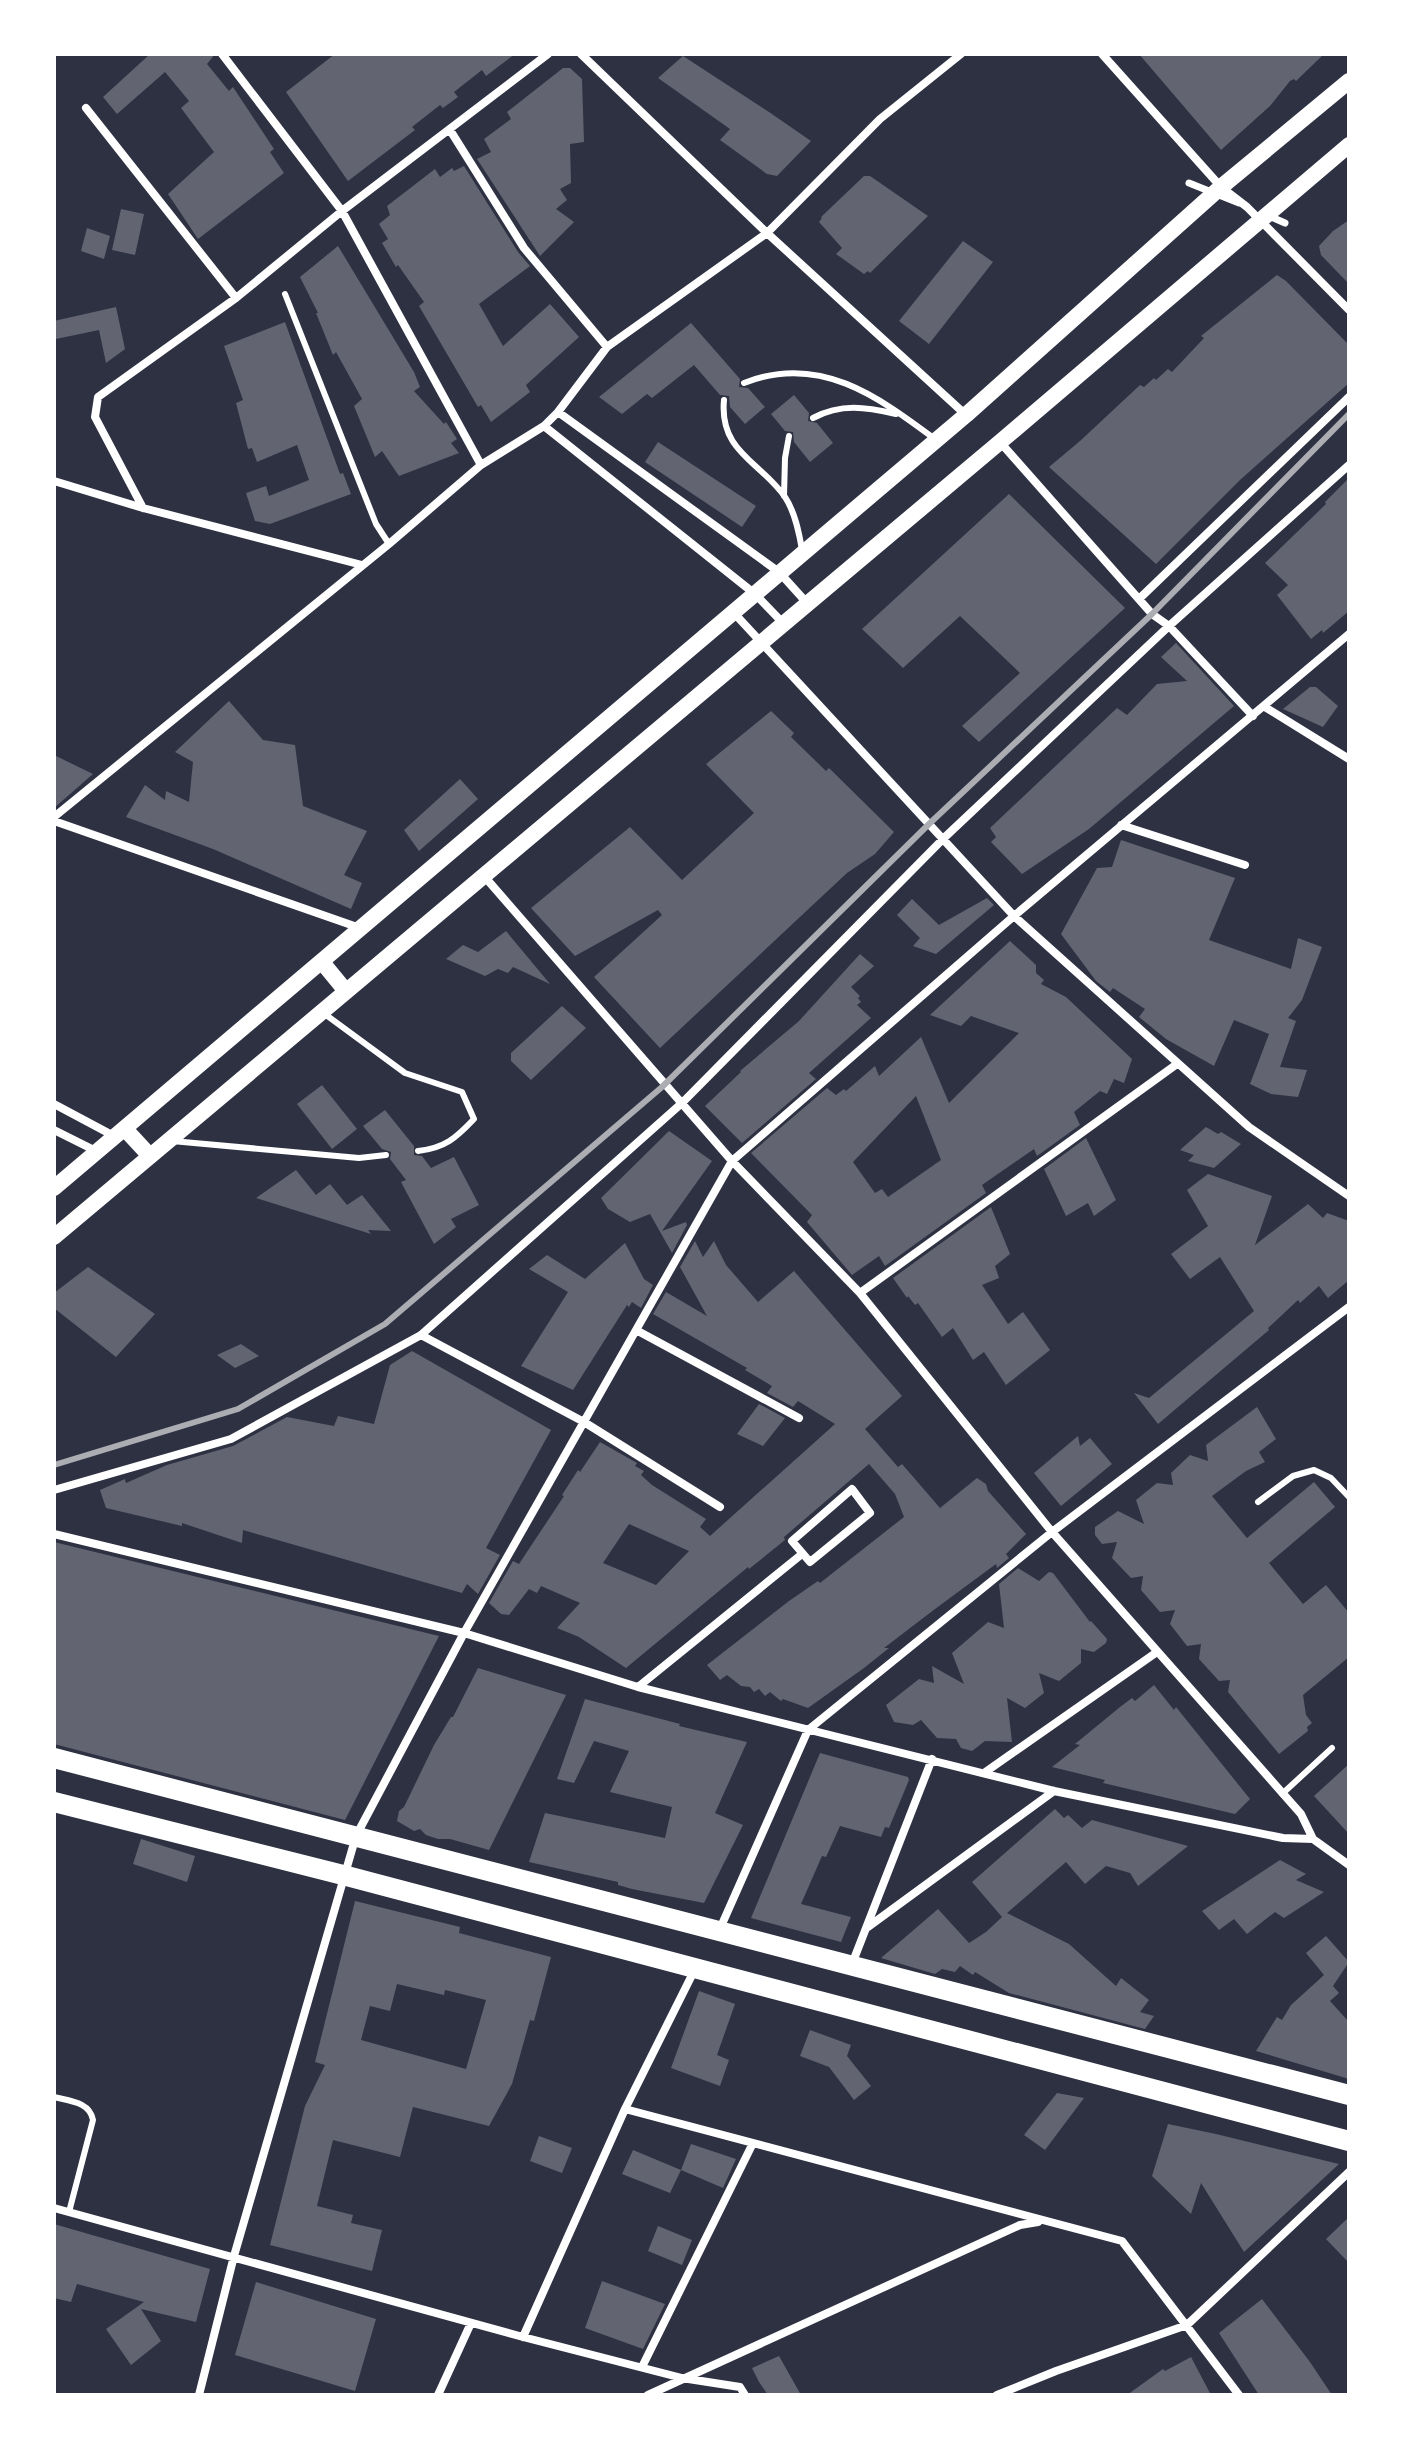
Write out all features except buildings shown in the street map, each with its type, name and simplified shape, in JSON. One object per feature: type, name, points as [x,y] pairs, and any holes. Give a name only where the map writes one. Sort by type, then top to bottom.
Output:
[{"type":"highway","points":[[54,1758],[1349,2095]]},
{"type":"highway","points":[[54,1802],[343,1875],[1349,2141]]},
{"type":"main road","points":[[54,1188],[966,415],[1221,187],[1349,81]]},
{"type":"main road","points":[[54,1237],[1349,145]]},
{"type":"main road","points":[[322,962],[345,990]]},
{"type":"main road","points":[[120,1132],[150,1156]]},
{"type":"street","points":[[222,54],[342,211],[481,465]]},
{"type":"street","points":[[143,508],[95,417],[98,397],[236,298],[342,211],[548,54]]},
{"type":"street","points":[[581,54],[767,233],[966,415]]},
{"type":"street","points":[[54,819],[481,465],[544,426],[607,347],[767,233],[880,119],[961,54]]},
{"type":"street","points":[[1102,54],[1221,187],[1285,223],[1189,183],[1206,201]]},
{"type":"street","points":[[86,108],[236,298]]},
{"type":"street","points":[[450,130],[524,248],[607,347]]},
{"type":"street","points":[[1266,214],[1349,310]]},
{"type":"street","points":[[1139,599],[1349,397]]},
{"type":"street","points":[[558,412],[779,572],[807,603]]},
{"type":"street","points":[[544,426],[755,594],[783,623]]},
{"type":"street","points":[[1000,442],[1152,614],[1169,626],[1253,716]]},
{"type":"street","points":[[54,1490],[231,1439],[421,1335],[682,1103],[944,838],[1169,626],[1349,465]]},
{"type":"street","points":[[54,481],[143,508],[362,565]]},
{"type":"street","points":[[734,613],[1014,916],[1249,1127],[1349,1196]]},
{"type":"street","points":[[199,2395],[234,2256],[356,1836],[464,1633],[732,1161],[1014,916],[1349,634]]},
{"type":"street","points":[[1265,707],[1349,759]]},
{"type":"street","points":[[54,819],[360,928]]},
{"type":"street","points":[[1121,825],[1245,865]]},
{"type":"street","points":[[484,876],[732,1161],[860,1293],[1052,1532],[1301,1814],[1313,1839],[1349,1865]]},
{"type":"street","points":[[860,1293],[1177,1064]]},
{"type":"street","points":[[54,1104],[120,1132]]},
{"type":"street","points":[[54,1130],[97,1151]]},
{"type":"street","points":[[719,1931],[808,1730],[1052,1532],[1349,1307]]},
{"type":"street","points":[[636,1330],[799,1418]]},
{"type":"street","points":[[421,1335],[584,1422],[720,1507]]},
{"type":"street","points":[[852,1489],[870,1513],[810,1562],[802,1554],[792,1541],[852,1489]]},
{"type":"street","points":[[54,1534],[464,1633],[638,1687],[1054,1791],[1283,1838],[1313,1839]]},
{"type":"street","points":[[638,1687],[802,1554]]},
{"type":"street","points":[[984,1773],[1157,1652]]},
{"type":"street","points":[[852,1965],[932,1759]]},
{"type":"street","points":[[868,1927],[1054,1791]]},
{"type":"street","points":[[523,2337],[625,2109],[695,1969]]},
{"type":"street","points":[[625,2109],[1122,2241],[1239,2395]]},
{"type":"street","points":[[642,2367],[753,2143]]},
{"type":"street","points":[[997,2395],[1187,2325],[1349,2172]]},
{"type":"street","points":[[54,2208],[523,2337],[742,2391]]},
{"type":"street","points":[[648,2395],[1020,2225],[1042,2221]]},
{"type":"street","points":[[438,2395],[471,2323]]},
{"type":"lane","points":[[285,294],[376,524],[389,544]]},
{"type":"lane","points":[[744,383],[787,374],[819,374],[859,388],[935,439]]},
{"type":"lane","points":[[724,400],[727,432],[749,462],[784,496],[799,529],[802,552]]},
{"type":"lane","points":[[813,418],[842,406],[868,407],[904,416]]},
{"type":"lane","points":[[784,496],[789,436]]},
{"type":"lane","points":[[321,1011],[405,1073],[462,1092],[474,1119],[437,1149],[418,1151]]},
{"type":"lane","points":[[169,1140],[359,1158],[386,1155]]},
{"type":"lane","points":[[1258,1502],[1293,1476],[1314,1470],[1331,1478],[1349,1497]]},
{"type":"lane","points":[[1282,1794],[1332,1748]]},
{"type":"lane","points":[[54,2097],[83,2105],[92,2111],[93,2120],[69,2212]]},
{"type":"railway","points":[[54,1465],[238,1409],[385,1324],[662,1087],[929,824],[1152,614],[1349,414]]}]
